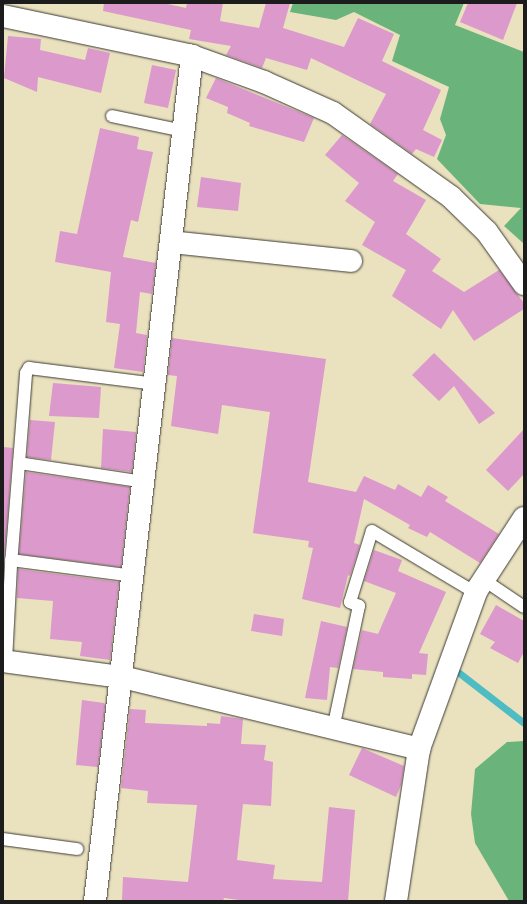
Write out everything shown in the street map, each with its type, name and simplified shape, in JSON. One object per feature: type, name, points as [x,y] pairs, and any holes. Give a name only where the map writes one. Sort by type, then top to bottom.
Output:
[{"type":"street","points":[[3,16],[192,56],[264,82],[333,113],[451,197],[487,232],[524,284]]},
{"type":"street","points":[[95,901],[134,576],[192,56]]},
{"type":"street","points":[[171,242],[351,261]]},
{"type":"street","points":[[396,901],[418,749],[480,587],[524,518]]},
{"type":"street","points":[[5,661],[122,677],[418,749]]},
{"type":"lane","points":[[112,116],[184,131]]},
{"type":"lane","points":[[5,661],[11,560],[26,373],[29,368],[156,384]]},
{"type":"lane","points":[[19,463],[144,482]]},
{"type":"lane","points":[[333,728],[358,606],[350,602],[372,531],[480,587],[524,606]]},
{"type":"lane","points":[[11,560],[134,576]]},
{"type":"lane","points":[[3,839],[77,849]]},
{"type":"green space","points":[[293,3],[464,3],[455,25],[524,52],[523,243],[504,226],[521,208],[480,204],[437,159],[446,135],[440,119],[449,87],[392,61],[400,35],[354,12],[336,20],[290,12]]},
{"type":"green space","points":[[524,741],[524,901],[509,901],[475,843],[471,814],[475,769],[507,742]]},
{"type":"building","points":[[104,3],[163,3],[186,8],[187,3],[223,3],[220,21],[259,28],[266,3],[290,3],[283,28],[344,47],[358,18],[394,34],[382,61],[441,90],[423,130],[442,140],[434,157],[416,149],[412,154],[370,124],[386,94],[311,58],[307,70],[266,58],[262,68],[226,55],[231,46],[189,39],[191,30],[103,11]]},
{"type":"building","points":[[468,3],[517,3],[503,40],[460,22]]},
{"type":"building","points":[[8,36],[41,39],[40,50],[85,60],[88,48],[110,53],[101,93],[38,77],[37,92],[4,78]]},
{"type":"building","points":[[152,65],[176,70],[168,108],[144,103]]},
{"type":"building","points":[[216,78],[314,118],[304,142],[249,126],[250,123],[227,113],[228,107],[206,98]]},
{"type":"building","points":[[100,128],[139,137],[137,149],[153,152],[138,222],[131,220],[123,257],[156,263],[152,294],[140,292],[136,333],[147,335],[143,372],[114,368],[120,324],[106,322],[111,272],[55,262],[60,231],[77,234]]},
{"type":"building","points":[[342,135],[398,174],[393,181],[426,200],[406,234],[441,259],[432,271],[464,292],[499,270],[524,303],[524,309],[474,341],[453,310],[441,329],[392,296],[406,270],[362,245],[375,222],[345,201],[359,183],[325,155]]},
{"type":"building","points":[[201,177],[241,183],[238,211],[197,207]]},
{"type":"building","points":[[172,338],[326,359],[308,482],[356,492],[364,476],[395,490],[398,484],[421,497],[428,485],[448,497],[445,501],[499,534],[480,563],[430,532],[427,537],[408,528],[410,525],[364,499],[354,543],[360,545],[350,576],[348,575],[340,608],[302,599],[313,548],[308,547],[309,541],[253,533],[270,412],[222,405],[218,434],[171,426],[177,376],[168,375]]},
{"type":"building","points":[[434,353],[495,413],[479,424],[454,386],[439,401],[412,375]]},
{"type":"building","points":[[53,383],[101,387],[99,418],[49,416]]},
{"type":"building","points":[[30,420],[55,422],[51,460],[27,457]]},
{"type":"building","points":[[103,429],[136,432],[132,472],[101,468]]},
{"type":"building","points":[[524,429],[524,474],[508,491],[486,470]]},
{"type":"building","points":[[3,447],[13,448],[3,574]]},
{"type":"building","points":[[26,472],[130,487],[121,567],[19,554]]},
{"type":"building","points":[[374,550],[402,560],[398,571],[446,592],[419,653],[428,654],[426,675],[412,674],[412,679],[383,677],[383,672],[353,669],[362,630],[378,634],[396,593],[364,581]]},
{"type":"building","points":[[18,569],[119,582],[110,660],[80,656],[82,642],[50,639],[53,601],[17,598]]},
{"type":"building","points":[[496,605],[524,621],[524,652],[518,663],[490,648],[495,642],[480,634]]},
{"type":"building","points":[[254,614],[284,619],[282,636],[251,631]]},
{"type":"building","points":[[321,621],[347,627],[338,668],[330,667],[327,700],[305,698]]},
{"type":"building","points":[[82,700],[104,703],[105,706],[98,767],[76,765]]},
{"type":"building","points":[[130,709],[146,710],[145,723],[207,726],[207,723],[220,724],[221,716],[243,719],[241,744],[266,745],[264,760],[273,762],[271,806],[243,804],[237,860],[275,865],[273,879],[322,882],[329,807],[355,810],[348,901],[247,901],[224,898],[223,901],[122,900],[123,877],[188,882],[197,805],[147,803],[148,791],[121,788]]},
{"type":"building","points":[[362,748],[404,766],[401,785],[396,797],[349,775]]},
{"type":"waterway","points":[[458,672],[524,723]]}]
